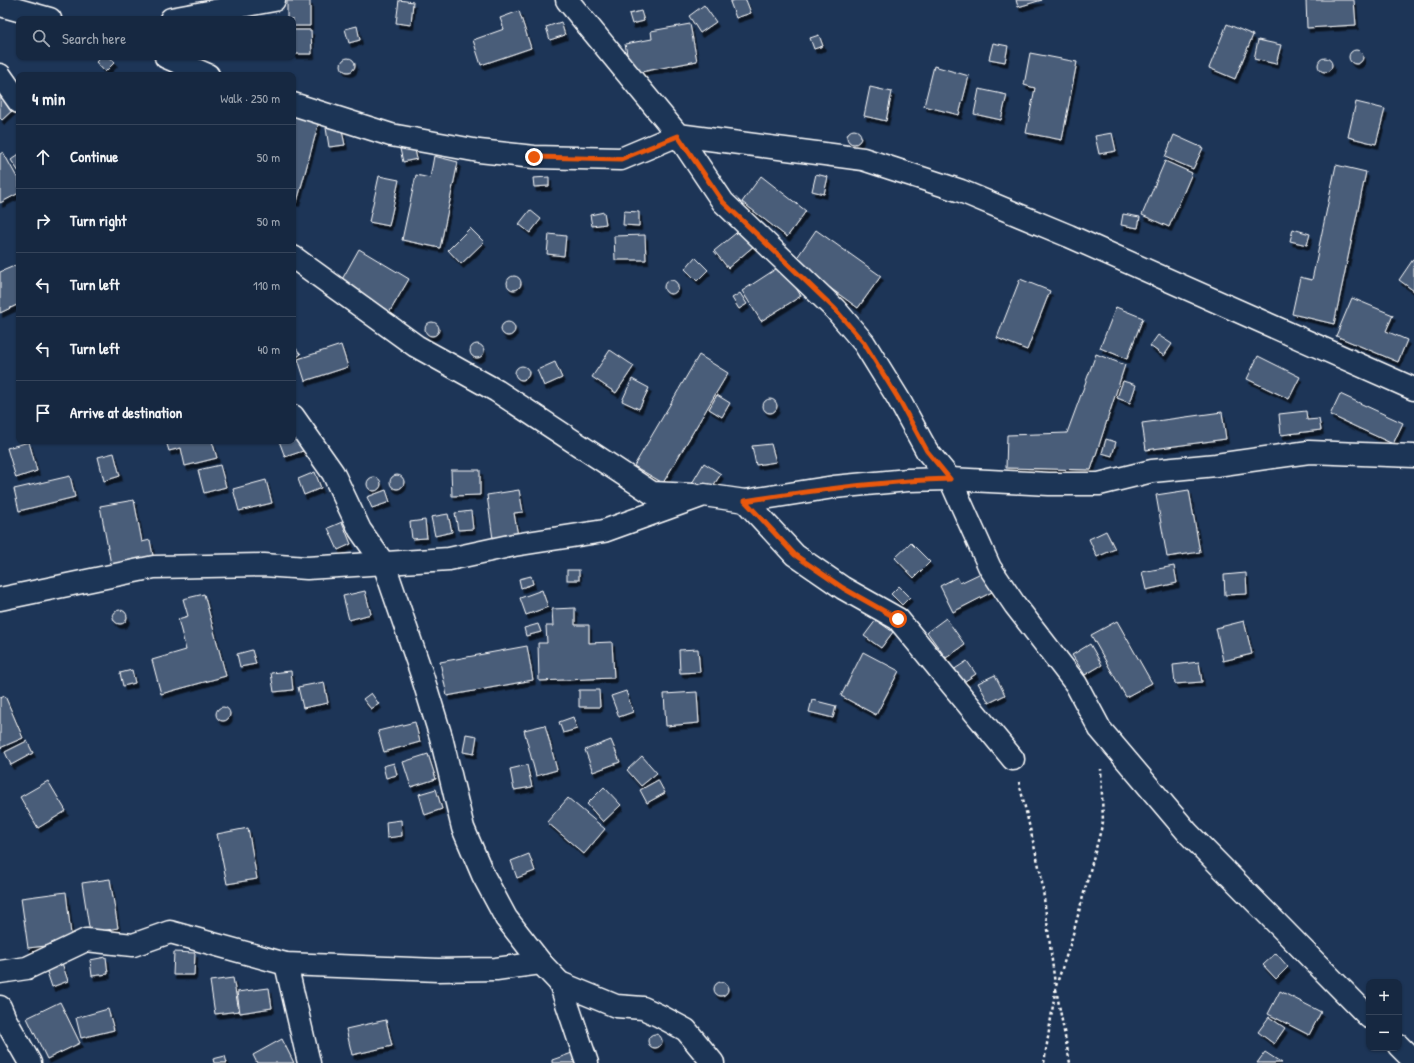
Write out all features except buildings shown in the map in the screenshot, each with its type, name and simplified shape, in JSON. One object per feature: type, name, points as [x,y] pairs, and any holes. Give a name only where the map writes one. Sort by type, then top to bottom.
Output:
[{"type":"street","points":[[187,16],[274,0]]},
{"type":"street","points":[[567,0],[678,136],[723,202],[835,309],[864,343],[898,398],[927,451],[950,479],[990,568],[1015,605],[1076,684],[1100,729],[1188,833],[1367,1015]]},
{"type":"street","points":[[0,5],[39,16]]},
{"type":"street","points":[[173,60],[201,72]]},
{"type":"street","points":[[0,75],[16,98]]},
{"type":"street","points":[[296,105],[391,135],[479,151],[534,157],[621,159],[678,136],[863,159],[960,191],[1069,236],[1414,389]]},
{"type":"street","points":[[296,259],[416,346],[497,391],[652,493],[704,495],[745,501],[834,487],[908,480],[950,479],[1049,484],[1099,484],[1152,471],[1216,465],[1308,452],[1414,456]]},
{"type":"street","points":[[296,420],[333,473],[360,530],[384,564],[421,672],[441,737],[463,828],[483,875],[506,918],[541,963],[560,983],[616,1006],[643,1008],[660,1016],[686,1030],[713,1063]]},
{"type":"street","points":[[0,599],[154,567],[264,565],[307,568],[449,559],[514,546],[604,532],[704,495]]},
{"type":"street","points":[[745,501],[795,555],[843,588],[898,619],[935,666],[1013,758]]},
{"type":"street","points":[[0,972],[27,968],[86,940],[133,945],[170,932],[286,964],[340,968],[438,970],[496,969],[541,963]]},
{"type":"street","points":[[286,964],[309,1063]]},
{"type":"street","points":[[560,983],[587,1063]]},
{"type":"street","points":[[2,1015],[30,1063]]},
{"type":"street","points":[[1402,1049],[1414,1061]]},
{"type":"path","points":[[1013,758],[1041,875],[1056,986],[1070,1063]]},
{"type":"path","points":[[1044,1063],[1056,986],[1070,945],[1103,822],[1101,768]]},
{"type":"route","points":[[534,157],[621,159],[678,136],[723,202],[835,309],[864,343],[898,398],[927,451],[950,479],[908,480],[834,487],[745,501],[795,555],[843,588],[898,619]]}]
